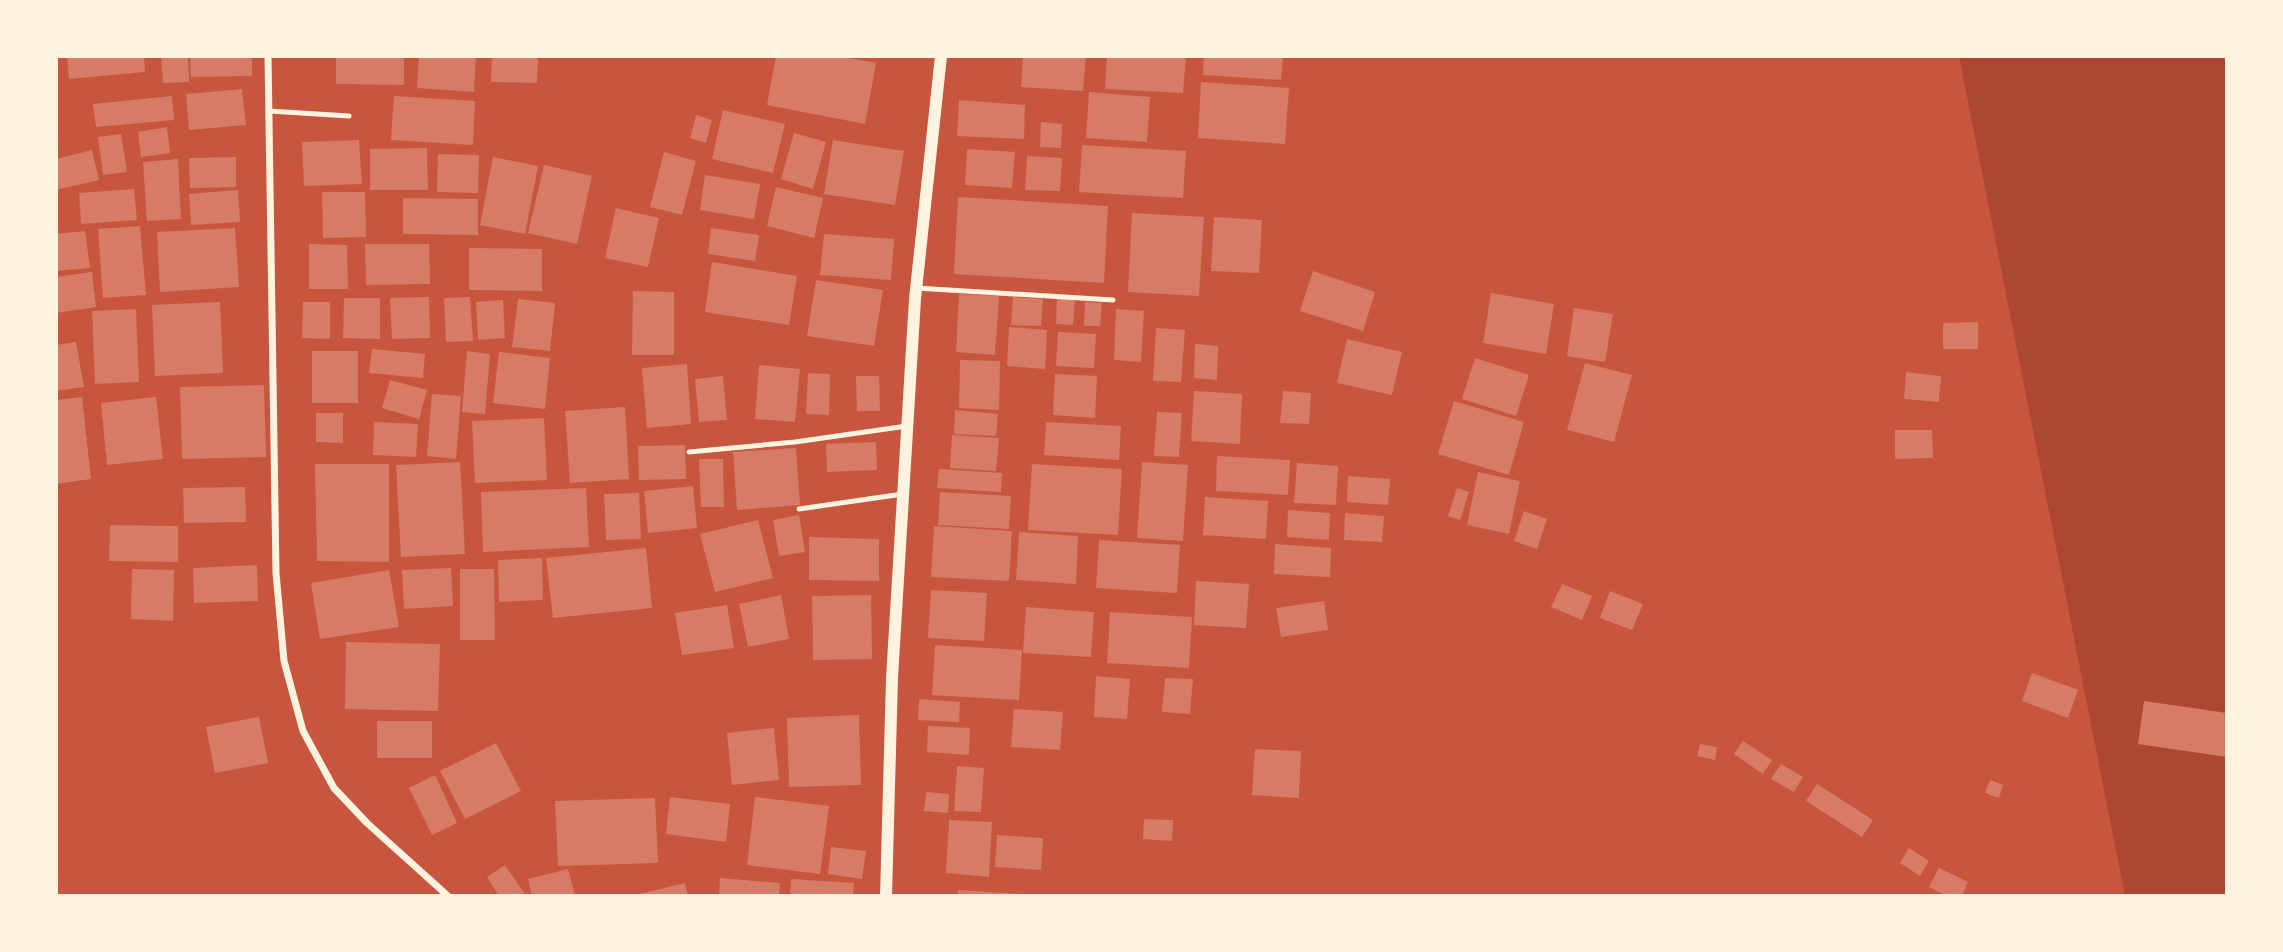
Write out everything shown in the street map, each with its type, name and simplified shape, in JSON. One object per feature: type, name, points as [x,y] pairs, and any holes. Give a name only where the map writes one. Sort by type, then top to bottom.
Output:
[{"type":"street","points":[[268,56],[276,573],[284,661],[303,731],[334,788],[367,823],[448,896]]},
{"type":"street","points":[[886,896],[892,678],[916,288],[941,56]]},
{"type":"lane","points":[[269,111],[349,116]]},
{"type":"lane","points":[[916,288],[1113,300]]},
{"type":"lane","points":[[689,452],[794,442],[907,426]]},
{"type":"lane","points":[[799,509],[903,494]]},
{"type":"shaded area","points":[[1959,56],[2227,56],[2227,896],[2125,896]]},
{"type":"building","points":[[67,56],[144,56],[145,72],[69,79]]},
{"type":"building","points":[[161,56],[188,56],[189,82],[163,83]]},
{"type":"building","points":[[190,56],[252,56],[252,76],[191,77]]},
{"type":"building","points":[[336,56],[404,56],[404,85],[336,84]]},
{"type":"building","points":[[419,56],[476,56],[474,92],[417,88]]},
{"type":"building","points":[[492,56],[538,56],[537,83],[491,82]]},
{"type":"building","points":[[776,56],[839,56],[876,63],[865,124],[767,105]]},
{"type":"building","points":[[1023,56],[1086,56],[1083,91],[1021,87]]},
{"type":"building","points":[[1107,56],[1186,56],[1183,93],[1105,89]]},
{"type":"building","points":[[1204,56],[1283,56],[1281,80],[1203,75]]},
{"type":"building","points":[[1201,82],[1289,88],[1285,144],[1198,138]]},
{"type":"building","points":[[242,89],[246,125],[189,130],[186,94]]},
{"type":"building","points":[[1089,92],[1150,97],[1147,142],[1086,138]]},
{"type":"building","points":[[172,96],[174,120],[96,127],[93,104]]},
{"type":"building","points":[[394,96],[475,101],[473,145],[391,140]]},
{"type":"building","points":[[959,100],[1025,105],[1024,139],[957,136]]},
{"type":"building","points":[[723,110],[785,124],[773,173],[712,159]]},
{"type":"building","points":[[696,115],[712,120],[706,143],[690,138]]},
{"type":"building","points":[[1041,122],[1062,124],[1061,148],[1040,147]]},
{"type":"building","points":[[167,127],[170,153],[141,157],[138,132]]},
{"type":"building","points":[[794,133],[826,142],[813,189],[781,179]]},
{"type":"building","points":[[121,134],[127,172],[103,175],[98,137]]},
{"type":"building","points":[[359,140],[362,184],[304,186],[302,142]]},
{"type":"building","points":[[833,140],[904,151],[895,205],[824,194]]},
{"type":"building","points":[[1082,145],[1186,151],[1183,198],[1079,192]]},
{"type":"building","points":[[427,148],[428,190],[370,190],[370,149]]},
{"type":"building","points":[[967,149],[1015,152],[1012,188],[965,185]]},
{"type":"building","points":[[92,150],[99,180],[56,190],[56,159]]},
{"type":"building","points":[[664,152],[696,161],[682,215],[650,207]]},
{"type":"building","points":[[438,154],[479,155],[478,193],[437,192]]},
{"type":"building","points":[[1027,156],[1062,158],[1060,191],[1025,190]]},
{"type":"building","points":[[236,157],[236,187],[190,188],[189,158]]},
{"type":"building","points":[[493,157],[538,166],[525,234],[480,225]]},
{"type":"building","points":[[178,159],[181,219],[147,221],[143,162]]},
{"type":"building","points":[[544,165],[592,176],[577,244],[528,233]]},
{"type":"building","points":[[705,175],[760,184],[754,219],[700,210]]},
{"type":"building","points":[[776,187],[823,198],[814,238],[767,226]]},
{"type":"building","points":[[134,189],[137,220],[81,224],[79,193]]},
{"type":"building","points":[[238,190],[240,222],[191,225],[189,194]]},
{"type":"building","points":[[322,192],[365,192],[366,237],[323,238]]},
{"type":"building","points":[[958,197],[1108,206],[1104,283],[954,274]]},
{"type":"building","points":[[403,198],[478,199],[478,235],[403,234]]},
{"type":"building","points":[[616,208],[659,218],[648,267],[605,258]]},
{"type":"building","points":[[1132,213],[1204,217],[1199,296],[1128,292]]},
{"type":"building","points":[[1214,217],[1262,220],[1259,273],[1211,271]]},
{"type":"building","points":[[140,226],[146,295],[103,298],[98,229]]},
{"type":"building","points":[[235,228],[239,287],[160,292],[157,232]]},
{"type":"building","points":[[711,228],[759,235],[755,261],[708,254]]},
{"type":"building","points":[[85,231],[90,268],[56,271],[56,234]]},
{"type":"building","points":[[824,234],[894,239],[891,280],[820,275]]},
{"type":"building","points":[[309,244],[347,245],[348,289],[309,289]]},
{"type":"building","points":[[365,244],[429,244],[430,284],[366,285]]},
{"type":"building","points":[[469,248],[542,249],[542,291],[469,290]]},
{"type":"building","points":[[712,262],[797,276],[789,325],[705,312]]},
{"type":"building","points":[[1313,271],[1375,292],[1363,331],[1300,311]]},
{"type":"building","points":[[92,272],[96,307],[56,313],[56,277]]},
{"type":"building","points":[[816,280],[883,290],[874,346],[807,336]]},
{"type":"building","points":[[633,291],[674,292],[674,355],[632,355]]},
{"type":"building","points":[[1491,293],[1554,304],[1546,354],[1483,343]]},
{"type":"building","points":[[959,294],[999,296],[995,355],[956,352]]},
{"type":"building","points":[[429,297],[430,338],[392,339],[390,298]]},
{"type":"building","points":[[470,297],[473,341],[446,342],[444,298]]},
{"type":"building","points":[[1013,297],[1043,299],[1041,326],[1011,325]]},
{"type":"building","points":[[344,298],[380,298],[380,339],[343,338]]},
{"type":"building","points":[[1057,298],[1075,300],[1073,325],[1056,324]]},
{"type":"building","points":[[518,299],[555,303],[550,351],[512,347]]},
{"type":"building","points":[[503,300],[505,338],[478,340],[476,302]]},
{"type":"building","points":[[220,302],[223,373],[155,376],[152,305]]},
{"type":"building","points":[[303,302],[330,302],[330,339],[302,338]]},
{"type":"building","points":[[1085,302],[1102,303],[1100,326],[1084,326]]},
{"type":"building","points":[[1574,308],[1613,314],[1605,362],[1567,356]]},
{"type":"building","points":[[136,309],[139,382],[95,384],[92,311]]},
{"type":"building","points":[[1116,309],[1144,311],[1141,362],[1114,360]]},
{"type":"building","points":[[1978,322],[1978,349],[1943,349],[1943,323]]},
{"type":"building","points":[[1009,327],[1047,330],[1045,369],[1007,366]]},
{"type":"building","points":[[1156,328],[1185,330],[1181,382],[1153,381]]},
{"type":"building","points":[[1058,332],[1096,334],[1094,368],[1056,366]]},
{"type":"building","points":[[1347,339],[1402,352],[1392,395],[1337,383]]},
{"type":"building","points":[[76,342],[84,387],[56,391],[56,345]]},
{"type":"building","points":[[1195,344],[1218,346],[1217,380],[1194,378]]},
{"type":"building","points":[[372,349],[425,354],[423,378],[369,373]]},
{"type":"building","points":[[312,351],[358,351],[358,403],[312,403]]},
{"type":"building","points":[[467,351],[490,354],[485,414],[462,412]]},
{"type":"building","points":[[499,352],[550,358],[545,409],[493,403]]},
{"type":"building","points":[[1475,358],[1529,375],[1516,416],[1462,399]]},
{"type":"building","points":[[960,360],[1000,361],[999,410],[959,408]]},
{"type":"building","points":[[1585,363],[1632,375],[1614,442],[1567,430]]},
{"type":"building","points":[[687,364],[691,424],[647,428],[642,368]]},
{"type":"building","points":[[759,365],[800,369],[795,422],[755,419]]},
{"type":"building","points":[[1906,372],[1941,376],[1939,402],[1904,399]]},
{"type":"building","points":[[808,373],[830,374],[829,415],[806,414]]},
{"type":"building","points":[[1055,374],[1097,376],[1095,418],[1053,415]]},
{"type":"building","points":[[723,376],[727,420],[699,422],[695,379]]},
{"type":"building","points":[[856,376],[879,376],[880,411],[857,411]]},
{"type":"building","points":[[390,380],[427,390],[419,419],[382,408]]},
{"type":"building","points":[[264,385],[266,457],[182,459],[180,387]]},
{"type":"building","points":[[1194,391],[1242,394],[1240,444],[1191,441]]},
{"type":"building","points":[[1283,391],[1311,393],[1309,424],[1280,423]]},
{"type":"building","points":[[432,394],[461,396],[456,459],[427,456]]},
{"type":"building","points":[[82,397],[91,479],[56,484],[56,400]]},
{"type":"building","points":[[156,397],[163,459],[107,465],[101,403]]},
{"type":"building","points":[[1454,401],[1524,422],[1509,475],[1438,454]]},
{"type":"building","points":[[625,407],[629,479],[570,483],[565,411]]},
{"type":"building","points":[[955,410],[998,414],[996,436],[954,434]]},
{"type":"building","points":[[1157,412],[1182,413],[1179,457],[1154,456]]},
{"type":"building","points":[[316,413],[343,413],[343,443],[316,442]]},
{"type":"building","points":[[544,418],[547,480],[475,483],[472,421]]},
{"type":"building","points":[[374,422],[418,424],[416,457],[373,455]]},
{"type":"building","points":[[1046,422],[1121,426],[1119,460],[1044,455]]},
{"type":"building","points":[[1895,430],[1932,430],[1933,458],[1895,459]]},
{"type":"building","points":[[952,435],[999,438],[996,471],[950,468]]},
{"type":"building","points":[[876,442],[877,470],[827,472],[826,444]]},
{"type":"building","points":[[685,445],[686,479],[639,480],[638,446]]},
{"type":"building","points":[[796,448],[800,505],[737,510],[733,452]]},
{"type":"building","points":[[1217,456],[1290,460],[1288,495],[1216,491]]},
{"type":"building","points":[[699,459],[723,459],[724,507],[701,507]]},
{"type":"building","points":[[460,462],[465,554],[401,557],[396,465]]},
{"type":"building","points":[[1142,462],[1188,465],[1183,541],[1137,538]]},
{"type":"building","points":[[1297,463],[1338,466],[1336,505],[1294,503]]},
{"type":"building","points":[[315,464],[389,464],[389,562],[317,561]]},
{"type":"building","points":[[1032,464],[1122,469],[1118,535],[1028,530]]},
{"type":"building","points":[[939,469],[1002,473],[1001,492],[937,488]]},
{"type":"building","points":[[1478,472],[1520,481],[1509,534],[1467,525]]},
{"type":"building","points":[[1348,476],[1390,479],[1388,505],[1347,502]]},
{"type":"building","points":[[693,486],[697,528],[648,533],[644,491]]},
{"type":"building","points":[[245,487],[246,522],[184,523],[183,488]]},
{"type":"building","points":[[586,488],[589,547],[483,552],[481,492]]},
{"type":"building","points":[[1457,488],[1469,492],[1460,520],[1448,516]]},
{"type":"building","points":[[940,492],[1011,496],[1009,529],[938,525]]},
{"type":"building","points":[[639,493],[641,539],[606,540],[604,494]]},
{"type":"building","points":[[1205,497],[1268,501],[1266,539],[1203,535]]},
{"type":"building","points":[[1288,510],[1330,513],[1329,540],[1287,537]]},
{"type":"building","points":[[1524,511],[1547,519],[1537,549],[1514,541]]},
{"type":"building","points":[[1345,513],[1384,516],[1382,542],[1344,540]]},
{"type":"building","points":[[799,515],[805,552],[779,556],[773,520]]},
{"type":"building","points":[[758,520],[773,578],[715,592],[700,534]]},
{"type":"building","points":[[110,525],[178,526],[178,562],[109,561]]},
{"type":"building","points":[[934,526],[1012,531],[1009,581],[931,577]]},
{"type":"building","points":[[1019,532],[1078,536],[1076,584],[1016,580]]},
{"type":"building","points":[[809,537],[879,539],[879,581],[809,580]]},
{"type":"building","points":[[1099,540],[1180,545],[1177,593],[1096,588]]},
{"type":"building","points":[[1275,544],[1331,548],[1330,577],[1274,574]]},
{"type":"building","points":[[646,548],[652,608],[553,618],[546,558]]},
{"type":"building","points":[[542,558],[543,600],[499,602],[498,560]]},
{"type":"building","points":[[257,565],[258,601],[194,603],[193,568]]},
{"type":"building","points":[[451,568],[453,606],[404,609],[402,570]]},
{"type":"building","points":[[132,569],[174,570],[173,621],[131,619]]},
{"type":"building","points":[[460,569],[494,569],[495,640],[460,640]]},
{"type":"building","points":[[389,570],[399,627],[320,639],[311,583]]},
{"type":"building","points":[[1196,581],[1249,584],[1246,628],[1194,625]]},
{"type":"building","points":[[1562,584],[1592,596],[1582,620],[1551,607]]},
{"type":"building","points":[[931,590],[987,593],[984,641],[928,638]]},
{"type":"building","points":[[1610,591],[1643,604],[1632,630],[1600,618]]},
{"type":"building","points":[[781,595],[789,639],[748,647],[739,604]]},
{"type":"building","points":[[871,595],[872,659],[813,660],[812,596]]},
{"type":"building","points":[[1324,601],[1328,630],[1281,637],[1276,608]]},
{"type":"building","points":[[727,605],[734,648],[682,655],[675,613]]},
{"type":"building","points":[[1026,607],[1094,612],[1091,657],[1023,653]]},
{"type":"building","points":[[1110,612],[1192,617],[1189,668],[1107,663]]},
{"type":"building","points":[[346,642],[440,644],[438,711],[345,709]]},
{"type":"building","points":[[935,645],[1022,650],[1019,700],[932,695]]},
{"type":"building","points":[[2032,673],[2078,690],[2068,718],[2022,701]]},
{"type":"building","points":[[1096,676],[1130,679],[1127,719],[1094,717]]},
{"type":"building","points":[[1165,678],[1193,679],[1190,714],[1162,712]]},
{"type":"building","points":[[919,699],[960,702],[959,722],[918,720]]},
{"type":"building","points":[[2144,701],[2227,713],[2227,757],[2138,744]]},
{"type":"building","points":[[1014,709],[1063,712],[1060,750],[1011,747]]},
{"type":"building","points":[[859,715],[861,785],[789,787],[787,718]]},
{"type":"building","points":[[259,717],[268,763],[215,773],[206,727]]},
{"type":"building","points":[[377,721],[432,721],[432,758],[377,758]]},
{"type":"building","points":[[928,726],[970,728],[969,755],[927,752]]},
{"type":"building","points":[[774,728],[779,780],[732,785],[727,733]]},
{"type":"building","points":[[1743,741],[1772,760],[1763,774],[1734,754]]},
{"type":"building","points":[[496,743],[521,791],[465,819],[440,771]]},
{"type":"building","points":[[1700,744],[1717,747],[1715,760],[1697,756]]},
{"type":"building","points":[[1255,749],[1301,751],[1299,798],[1252,795]]},
{"type":"building","points":[[1781,764],[1803,777],[1794,792],[1771,779]]},
{"type":"building","points":[[957,766],[984,768],[981,812],[954,811]]},
{"type":"building","points":[[435,775],[457,823],[432,835],[409,788]]},
{"type":"building","points":[[1990,780],[2003,785],[1999,798],[1985,793]]},
{"type":"building","points":[[1817,784],[1873,820],[1862,837],[1806,801]]},
{"type":"building","points":[[926,792],[949,794],[948,813],[924,811]]},
{"type":"building","points":[[670,797],[730,804],[726,842],[666,834]]},
{"type":"building","points":[[755,797],[829,806],[820,874],[747,865]]},
{"type":"building","points":[[655,798],[658,863],[558,866],[555,801]]},
{"type":"building","points":[[1144,819],[1173,820],[1172,841],[1143,839]]},
{"type":"building","points":[[949,820],[992,822],[989,877],[946,873]]},
{"type":"building","points":[[997,835],[1043,838],[1041,870],[995,867]]},
{"type":"building","points":[[831,847],[866,851],[862,879],[828,874]]},
{"type":"building","points":[[1909,848],[1929,861],[1920,876],[1900,863]]},
{"type":"building","points":[[505,865],[526,896],[499,896],[487,877]]},
{"type":"building","points":[[1939,868],[1968,882],[1962,896],[1947,896],[1929,887]]},
{"type":"building","points":[[568,869],[575,896],[532,896],[528,879]]},
{"type":"building","points":[[720,878],[780,883],[779,896],[719,896]]},
{"type":"building","points":[[791,879],[854,883],[853,896],[790,896]]},
{"type":"building","points":[[685,883],[688,896],[635,896],[635,895]]},
{"type":"building","points":[[958,890],[1023,894],[1023,896],[958,896]]}]
